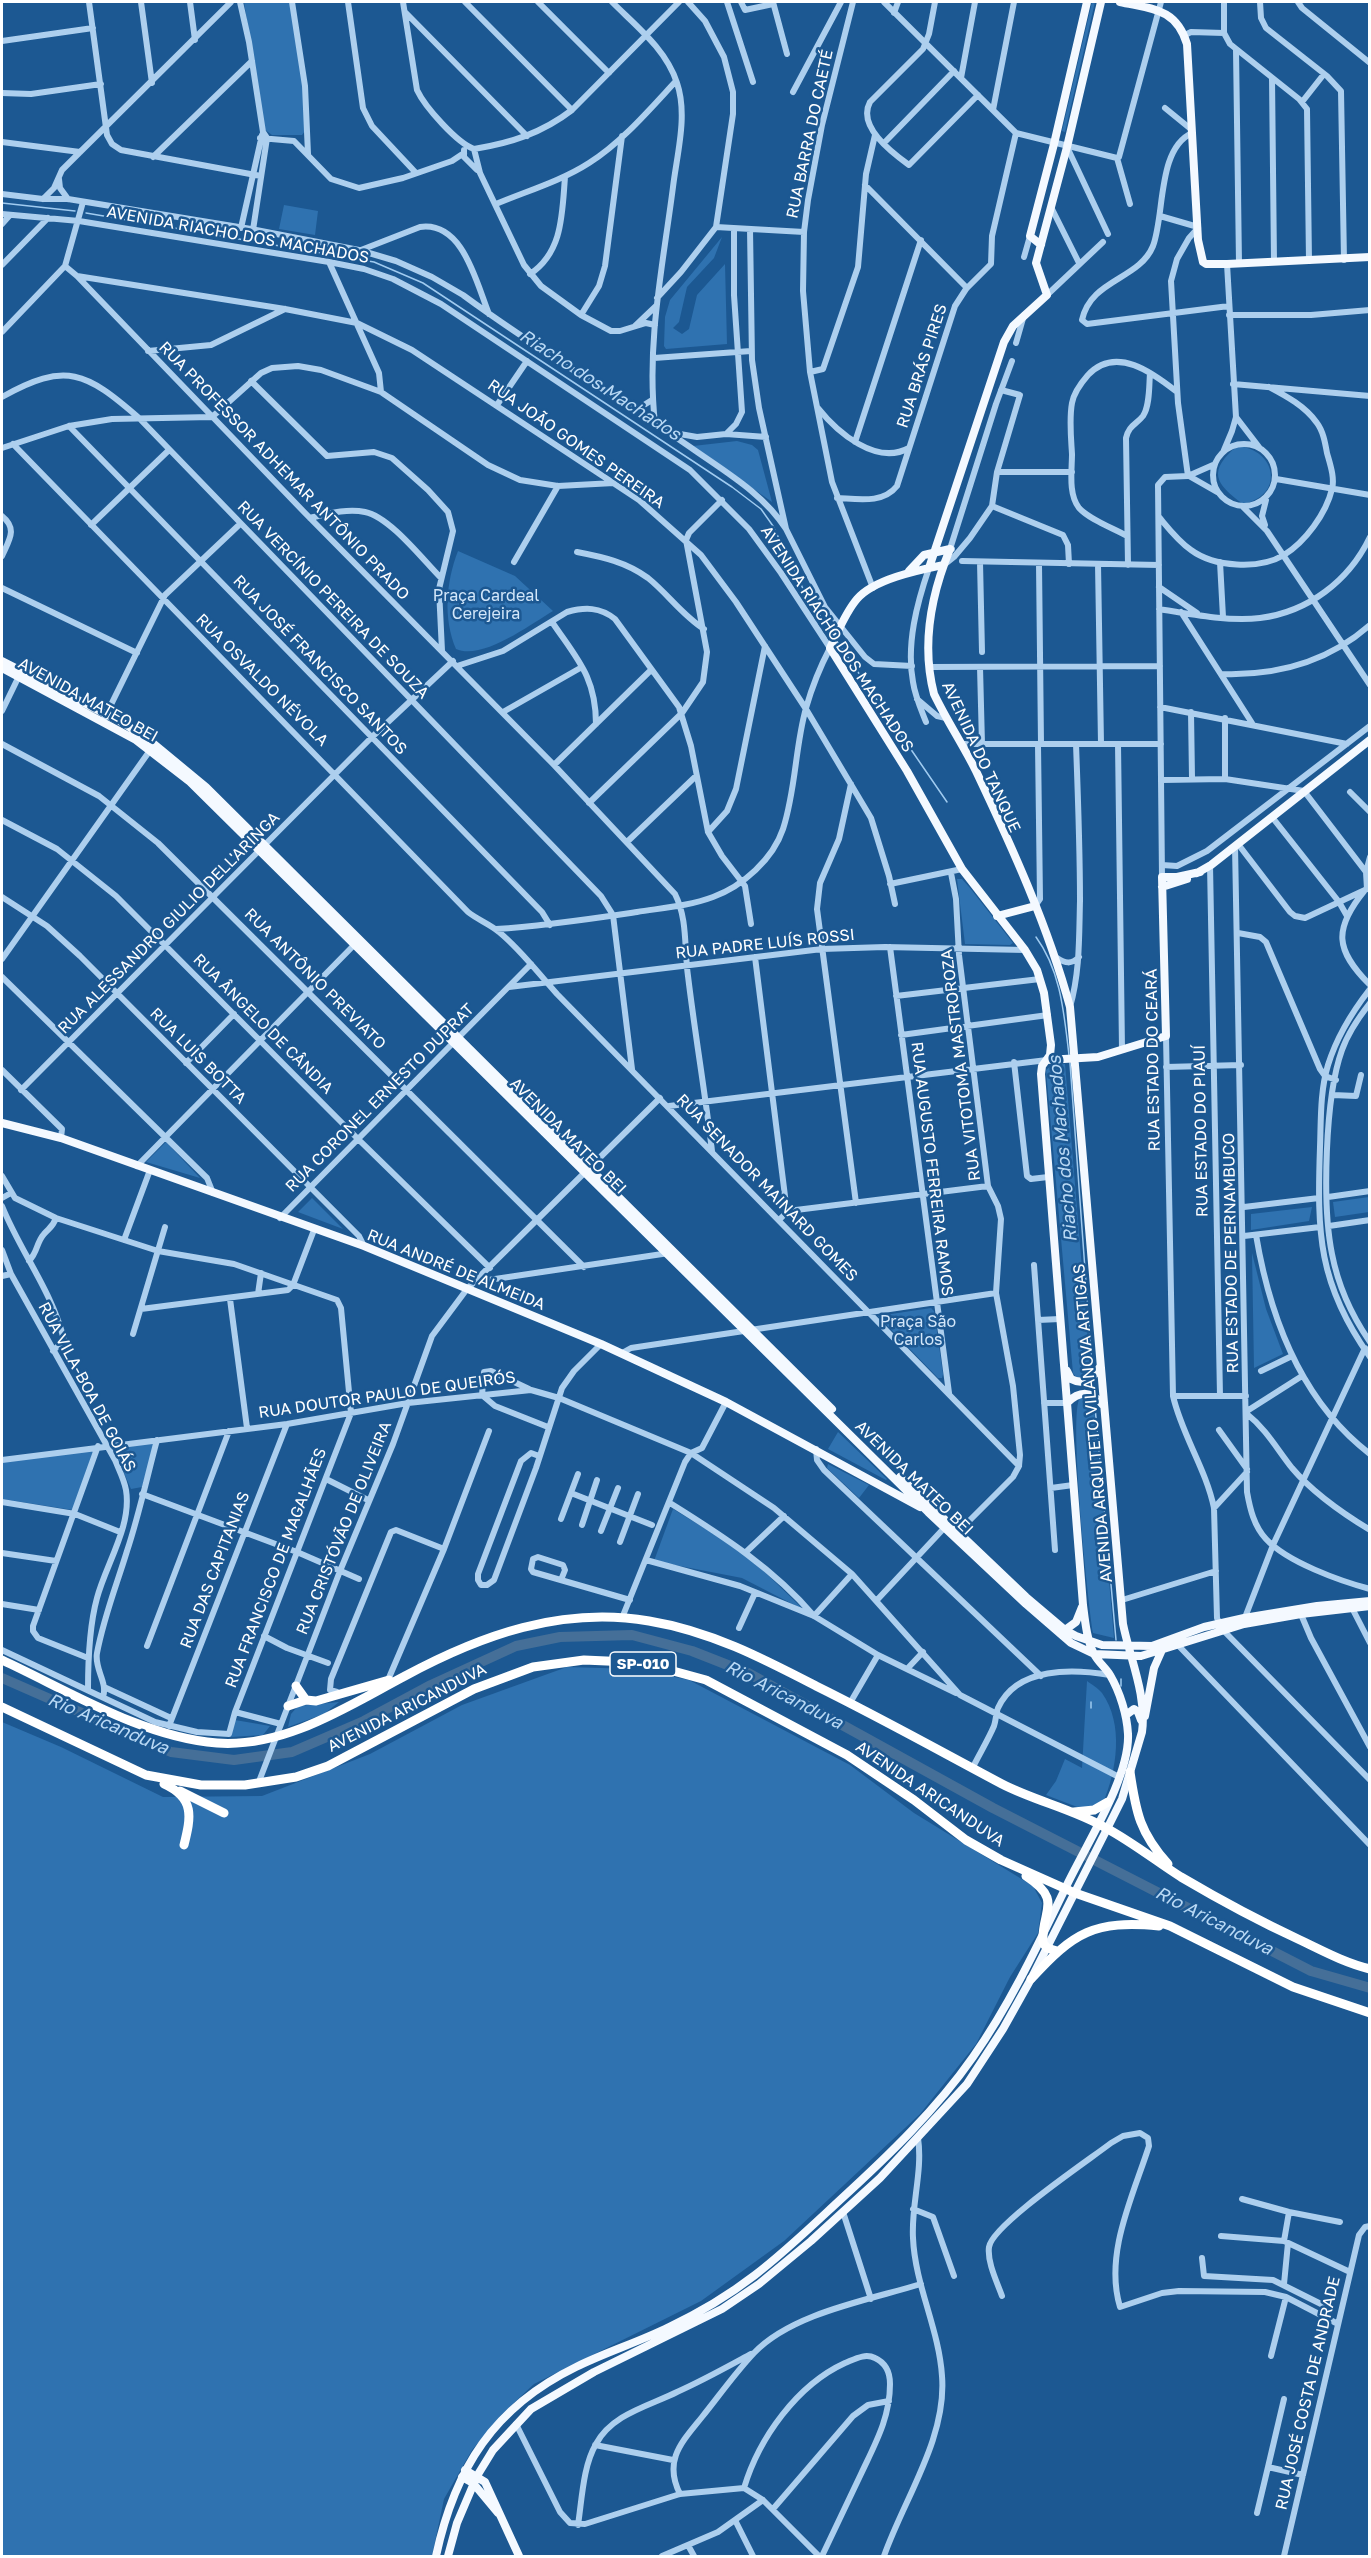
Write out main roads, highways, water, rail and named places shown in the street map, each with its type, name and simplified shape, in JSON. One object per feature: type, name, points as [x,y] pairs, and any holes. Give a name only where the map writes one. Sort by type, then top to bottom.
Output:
[{"type":"highway","name":"AVENIDA ARICANDUVA","points":[[2,1660],[123,1717],[168,1735],[221,1743],[245,1742],[276,1736],[348,1707],[472,1643],[527,1625],[583,1617],[622,1618],[676,1626],[713,1636],[850,1703],[1005,1785],[1098,1824],[1178,1875],[1276,1929],[1340,1959],[1370,1969]]},
{"type":"highway","name":"AVENIDA ARICANDUVA","points":[[2,1707],[146,1775],[177,1783],[201,1785],[296,1777],[328,1766],[474,1689],[512,1674],[561,1662],[630,1662],[656,1666],[706,1680],[769,1712],[875,1773],[966,1839],[1001,1860],[1074,1893],[1170,1926],[1293,1987],[1370,2013]]},
{"type":"highway","points":[[288,1706],[306,1700],[322,1700],[411,1673]]},
{"type":"highway","points":[[296,1686],[306,1700]]},
{"type":"highway","points":[[1130,1772],[1134,1804],[1142,1828],[1155,1849],[1178,1875]]},
{"type":"highway","points":[[146,1775],[224,1813]]},
{"type":"highway","points":[[175,1789],[185,1801],[190,1817],[184,1845]]},
{"type":"highway","points":[[1068,1812],[1088,1812],[1108,1802]]},
{"type":"highway","points":[[1001,1860],[1043,1889],[1048,1907],[1043,1940],[1052,1950]]},
{"type":"highway","points":[[1031,1979],[1052,1950],[1110,1925],[1170,1926]]},
{"type":"main road","points":[[1041,245],[1030,236],[1087,2]]},
{"type":"main road","points":[[929,568],[1008,334],[1024,315],[1047,295],[1036,263],[1067,147],[1101,2]]},
{"type":"main road","points":[[1120,2],[1160,6],[1185,35],[1198,227],[1203,262],[1227,264],[1370,257]]},
{"type":"main road","name":"AVENIDA DO TANQUE","points":[[935,552],[954,550],[943,565],[929,613],[930,667],[934,694],[975,771],[1035,906]]},
{"type":"main road","points":[[909,571],[921,557],[935,552]]},
{"type":"main road","points":[[909,571],[943,565]]},
{"type":"main road","name":"AVENIDA RIACHO DOS MACHADOS","points":[[909,571],[873,588],[857,599],[832,645],[962,869],[1025,950],[1040,978],[1048,1015],[1051,1050],[1047,1060]]},
{"type":"main road","name":"AVENIDA MATEO BEI","points":[[2,661],[20,674],[105,718],[152,747],[200,782],[357,942],[905,1485],[947,1526],[1065,1630],[1090,1642],[1128,1647],[1175,1642]]},
{"type":"main road","name":"AVENIDA MATEO BEI","points":[[2,668],[20,674]]},
{"type":"main road","points":[[1162,887],[1200,872],[1210,865],[1370,740]]},
{"type":"main road","name":"RUA ESTADO DO CEARÁ","points":[[1072,1058],[1098,1057],[1166,1036],[1162,877],[1177,877],[1200,872]]},
{"type":"main road","points":[[997,916],[1035,906]]},
{"type":"main road","name":"AVENIDA ARQUITETO VILANOVA ARTIGAS","points":[[1035,906],[1057,958],[1070,1007],[1072,1058],[1122,1600],[1128,1647],[1138,1680],[1143,1723]]},
{"type":"main road","points":[[1047,1060],[1072,1058]]},
{"type":"main road","name":"AVENIDA ARQUITETO VILANOVA ARTIGAS","points":[[1047,1060],[1042,1066],[1041,1074],[1048,1177],[1066,1370],[1083,1605],[1094,1654]]},
{"type":"main road","name":"RUA ANDRÉ DE ALMEIDA","points":[[2,1123],[61,1138],[280,1218],[364,1246],[602,1344],[726,1402],[928,1512]]},
{"type":"main road","points":[[1066,1370],[1071,1379],[1080,1382],[1092,1378],[1100,1366]]},
{"type":"main road","points":[[1067,1402],[1079,1393],[1087,1393],[1097,1398],[1103,1406]]},
{"type":"main road","name":"AVENIDA MATEO BEI","points":[[905,1485],[928,1512],[947,1526]]},
{"type":"main road","name":"RUA ANDRÉ DE ALMEIDA","points":[[883,1486],[905,1485]]},
{"type":"main road","name":"AVENIDA MATEO BEI","points":[[956,1534],[1026,1605],[1071,1643],[1094,1654]]},
{"type":"main road","points":[[1094,1654],[1131,1656],[1162,1650],[1175,1642],[1221,1626],[1370,1601]]},
{"type":"main road","points":[[1065,1630],[1076,1622],[1083,1605]]},
{"type":"main road","points":[[1351,1605],[1370,1606]]},
{"type":"main road","points":[[1052,1950],[1074,1893],[1122,1799],[1143,1723],[1155,1665],[1162,1650]]},
{"type":"main road","points":[[436,2556],[447,2510],[464,2473],[481,2443],[516,2404],[576,2367],[667,2328],[735,2289],[781,2254],[867,2175],[921,2121],[974,2056],[996,2022],[1045,1929],[1098,1824],[1126,1756],[1128,1736],[1126,1715],[1110,1675],[1094,1654]]},
{"type":"main road","points":[[1126,1715],[1131,1710],[1138,1712],[1143,1723]]},
{"type":"main road","points":[[448,2556],[456,2525],[475,2480],[493,2450],[531,2409],[556,2393],[733,2303],[777,2270],[843,2212],[918,2138],[967,2084],[1003,2030],[1031,1979]]},
{"type":"main road","points":[[464,2473],[475,2480],[485,2482],[519,2556]]},
{"type":"waterway","name":"Riacho dos Machados","points":[[2,203],[75,211]]},
{"type":"waterway","name":"Riacho dos Machados","points":[[86,213],[374,262],[423,283],[732,487],[761,509],[773,526],[807,597],[832,633]]},
{"type":"waterway","name":"Riacho dos Machados","points":[[836,640],[947,802]]},
{"type":"waterway","name":"Riacho dos Machados","points":[[1036,937],[1056,978],[1069,1055]]},
{"type":"waterway","name":"Riacho dos Machados","points":[[1070,1063],[1092,1366]]},
{"type":"waterway","name":"Riacho dos Machados","points":[[1095,1407],[1116,1640]]},
{"type":"waterway","name":"Rio Aricanduva","points":[[2,1678],[171,1752],[234,1760],[292,1752],[364,1721],[431,1685],[516,1646],[560,1637],[632,1635],[692,1651],[748,1673],[993,1808],[1311,1971],[1370,1988]]},
{"type":"waterway","name":"Riacho dos Machados","points":[[1121,1679],[1121,1686]]},
{"type":"waterway","name":"Riacho dos Machados","points":[[1091,1702],[1091,1708]]},
{"type":"park label","name":"Praça Cardeal Cerejeira","points":[[486,605]]},
{"type":"park label","name":"Praça São Carlos","points":[[918,1331]]}]
